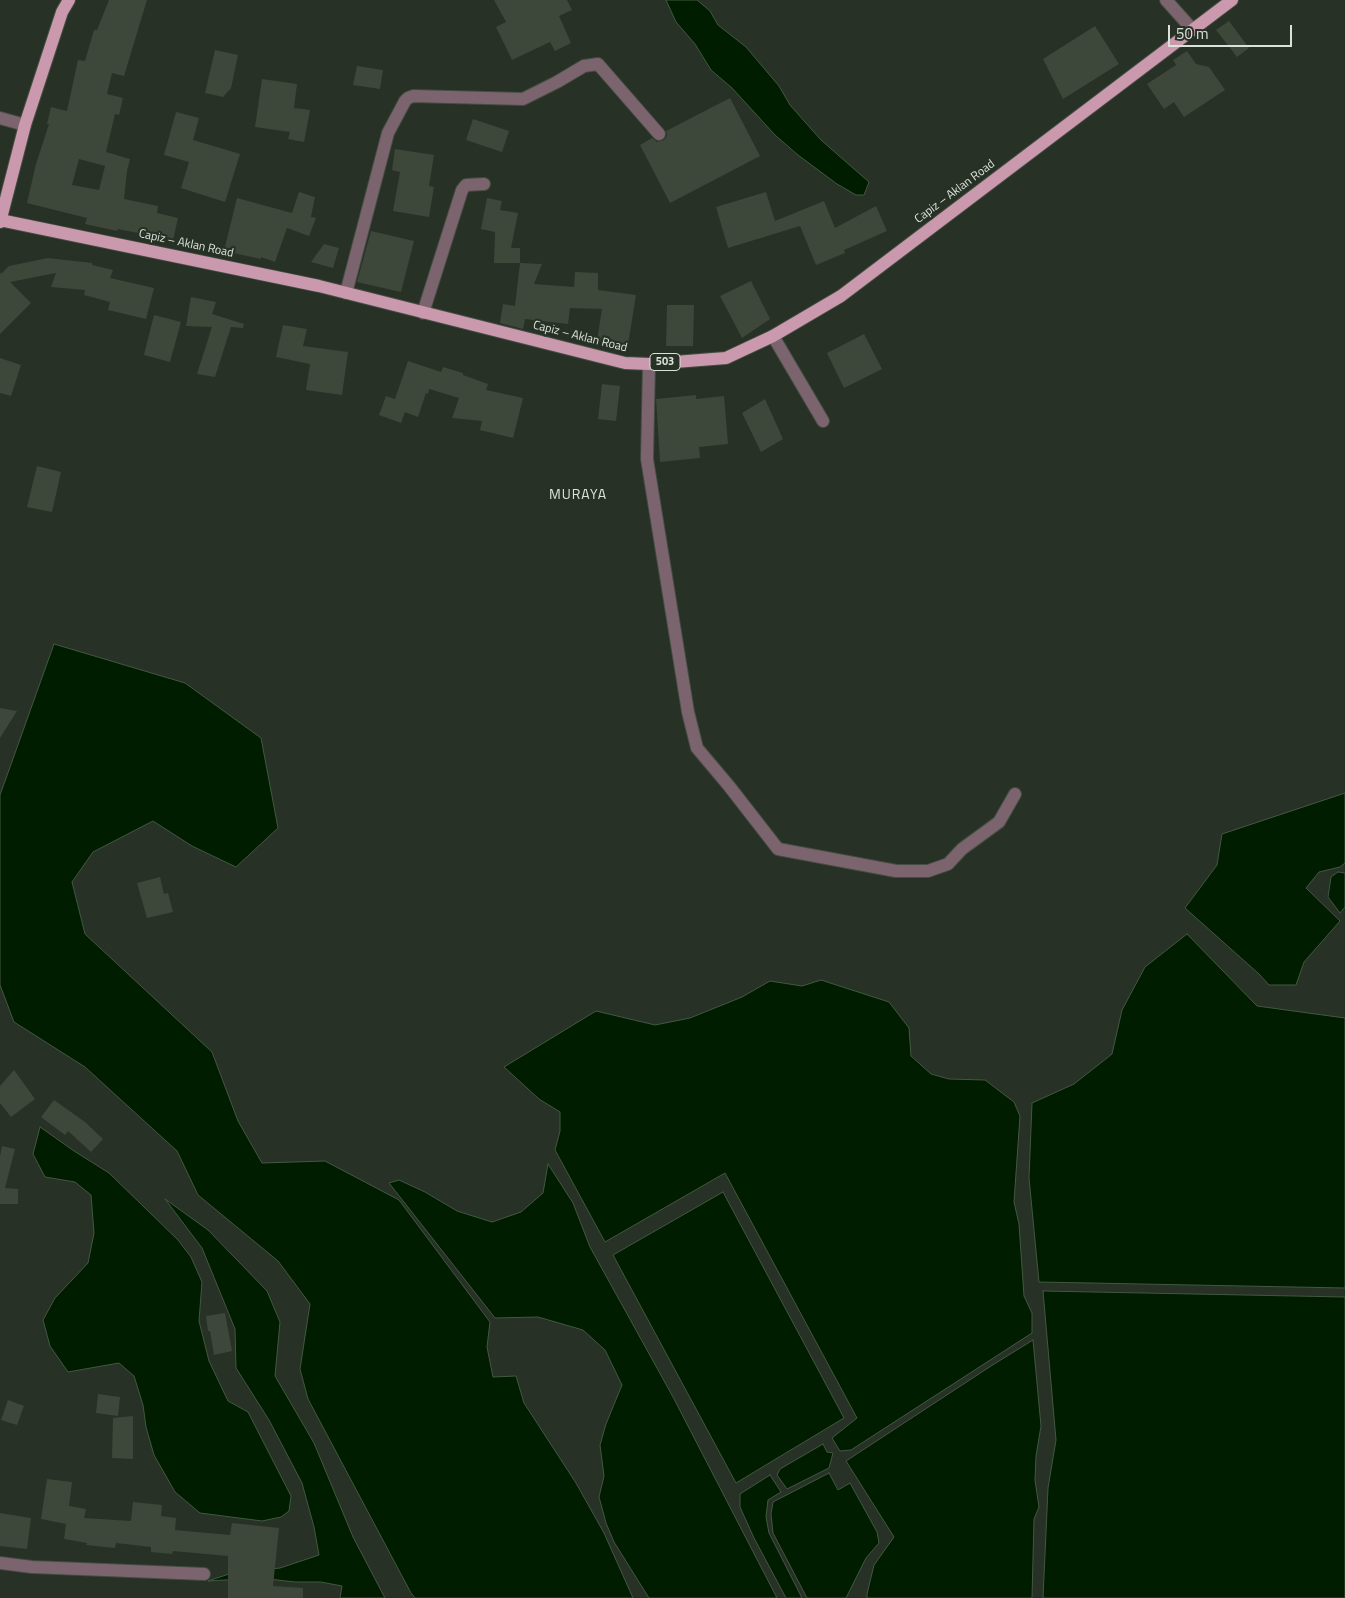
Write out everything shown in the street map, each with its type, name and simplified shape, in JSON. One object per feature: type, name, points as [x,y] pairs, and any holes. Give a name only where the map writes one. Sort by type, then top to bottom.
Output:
[{"type":"main road","points":[[0,220],[25,125],[62,12],[68,0]]},
{"type":"main road","name":"Capiz – Aklan Road","points":[[0,220],[346,293],[625,363],[649,364],[726,358],[773,336],[841,296],[1232,0]]},
{"type":"street","points":[[1166,0],[1192,29]]},
{"type":"street","points":[[346,293],[388,133],[408,98],[413,96],[523,98],[557,82],[584,66],[598,64],[659,134]]},
{"type":"street","points":[[0,118],[25,125]]},
{"type":"street","points":[[423,313],[462,190],[466,186],[484,184]]},
{"type":"street","points":[[773,336],[823,421]]},
{"type":"street","points":[[649,364],[647,459],[688,712],[697,748],[730,786],[778,850],[896,872],[928,871],[948,864],[962,849],[999,822],[1015,794]]},
{"type":"street","points":[[0,1563],[32,1567],[204,1574]]},
{"type":"shaded area","points":[[666,0],[697,0],[710,11],[718,25],[746,47],[779,86],[790,105],[821,140],[869,182],[864,195],[856,195],[837,184],[775,135],[732,88],[711,70],[695,44],[676,22]]},
{"type":"shaded area","points":[[54,644],[185,683],[261,738],[278,828],[236,867],[192,846],[153,821],[93,852],[72,882],[85,934],[212,1052],[238,1121],[262,1163],[325,1161],[399,1200],[490,1322],[487,1347],[493,1377],[516,1376],[524,1403],[576,1483],[604,1533],[633,1598],[415,1598],[308,1399],[300,1369],[310,1304],[278,1261],[198,1195],[177,1151],[85,1067],[14,1022],[0,985],[0,795]]},
{"type":"shaded area","points":[[1345,793],[1345,863],[1340,867],[1319,872],[1306,888],[1340,921],[1304,962],[1296,985],[1269,985],[1185,908],[1217,865],[1222,834]]},
{"type":"shaded area","points":[[1338,872],[1345,873],[1345,907],[1340,913],[1328,897],[1331,877]]},
{"type":"shaded area","points":[[1187,934],[1257,1006],[1345,1018],[1345,1288],[1039,1282],[1029,1178],[1032,1103],[1074,1084],[1112,1054],[1122,1010],[1145,967]]},
{"type":"shaded area","points":[[821,980],[889,1002],[909,1028],[911,1056],[931,1074],[949,1079],[985,1080],[1014,1102],[1020,1116],[1014,1202],[1019,1224],[1024,1296],[1032,1313],[1032,1333],[851,1450],[840,1451],[832,1438],[857,1418],[725,1173],[605,1242],[555,1150],[560,1131],[560,1112],[539,1099],[504,1067],[596,1011],[655,1025],[690,1018],[742,997],[770,981],[802,986]]},
{"type":"shaded area","points":[[40,1127],[109,1173],[178,1240],[191,1257],[202,1282],[199,1321],[209,1361],[228,1401],[248,1412],[291,1496],[289,1511],[281,1517],[262,1521],[200,1513],[175,1492],[154,1455],[146,1427],[143,1405],[134,1376],[119,1363],[68,1372],[50,1346],[43,1320],[55,1298],[88,1263],[94,1233],[91,1195],[75,1182],[45,1177],[33,1154]]},
{"type":"shaded area","points":[[548,1164],[573,1203],[590,1247],[673,1397],[777,1598],[649,1598],[614,1542],[606,1523],[599,1497],[604,1476],[600,1445],[606,1424],[622,1385],[605,1350],[583,1330],[538,1317],[495,1318],[389,1183],[399,1180],[425,1192],[457,1211],[492,1222],[521,1212],[543,1193]]},
{"type":"shaded area","points":[[723,1192],[844,1418],[736,1483],[613,1255]]},
{"type":"shaded area","points":[[165,1199],[208,1230],[267,1291],[280,1322],[275,1376],[314,1443],[353,1537],[385,1598],[340,1598],[342,1586],[321,1582],[295,1582],[260,1578],[208,1581],[229,1574],[280,1568],[319,1555],[314,1527],[302,1483],[269,1420],[236,1368],[235,1329],[202,1248]]},
{"type":"shaded area","points":[[1043,1291],[1345,1297],[1345,1598],[1043,1598],[1048,1488],[1056,1440]]},
{"type":"shaded area","points":[[1033,1340],[1041,1426],[1036,1456],[1035,1480],[1039,1507],[1034,1519],[1032,1598],[867,1598],[874,1565],[894,1537],[846,1461]]},
{"type":"shaded area","points":[[823,1444],[827,1452],[833,1453],[829,1468],[787,1489],[777,1475],[780,1469]]},
{"type":"shaded area","points":[[829,1473],[838,1490],[850,1483],[877,1532],[879,1543],[866,1558],[846,1598],[807,1598],[773,1533],[771,1514],[773,1502]]},
{"type":"shaded area","points":[[770,1475],[781,1492],[768,1500],[766,1517],[769,1533],[802,1598],[786,1598],[740,1507],[740,1494]]},
{"type":"building","points":[[109,0],[147,0],[124,76],[112,73],[107,94],[123,98],[119,115],[115,114],[106,152],[130,159],[124,199],[158,206],[157,213],[178,218],[173,240],[85,224],[87,218],[27,203],[36,164],[49,124],[47,124],[51,107],[67,111],[78,60],[85,61],[94,30],[97,30]],"holes":[[[79,159],[105,166],[99,190],[72,185]]]},
{"type":"building","points":[[494,0],[567,0],[572,10],[559,16],[571,43],[555,51],[550,42],[512,60],[496,27],[506,22]]},
{"type":"building","points":[[1229,21],[1249,48],[1237,57],[1216,30]]},
{"type":"building","points":[[1095,26],[1119,64],[1063,99],[1043,59]]},
{"type":"building","points":[[215,50],[238,55],[231,88],[223,97],[205,93]]},
{"type":"building","points":[[1187,51],[1196,64],[1209,67],[1225,90],[1184,117],[1174,102],[1164,109],[1147,84],[1176,65],[1173,60]]},
{"type":"building","points":[[357,66],[383,70],[380,89],[353,85]]},
{"type":"building","points":[[262,79],[297,84],[294,108],[310,110],[304,142],[288,139],[290,132],[255,127]]},
{"type":"building","points":[[730,98],[760,156],[670,203],[640,145],[652,138],[657,142],[664,140],[667,136],[666,131]]},
{"type":"building","points":[[176,112],[199,118],[193,140],[240,154],[225,202],[181,188],[189,162],[164,155]]},
{"type":"building","points":[[473,119],[509,131],[502,152],[466,140]]},
{"type":"building","points":[[395,149],[434,155],[429,186],[434,187],[429,217],[393,211],[400,172],[392,170]]},
{"type":"building","points":[[299,192],[315,197],[311,217],[316,218],[309,236],[287,228],[275,262],[261,257],[261,259],[224,251],[237,198],[292,213]]},
{"type":"building","points":[[766,192],[775,221],[824,201],[835,228],[876,206],[887,231],[844,250],[845,253],[816,265],[800,226],[728,248],[716,207]]},
{"type":"building","points":[[487,198],[502,201],[500,210],[518,213],[511,248],[520,248],[520,263],[494,263],[495,232],[481,229]]},
{"type":"building","points":[[371,231],[414,241],[401,292],[357,282]]},
{"type":"building","points":[[324,244],[339,248],[333,268],[311,262]]},
{"type":"building","points":[[48,258],[92,263],[92,265],[113,270],[110,278],[154,288],[146,319],[108,310],[110,302],[84,295],[85,290],[51,287],[56,273],[10,282],[31,303],[0,334],[0,272],[1,274],[9,266]]},
{"type":"building","points":[[520,263],[542,264],[534,284],[574,287],[575,272],[598,273],[598,290],[636,295],[628,345],[597,341],[602,309],[570,308],[568,324],[525,319],[523,329],[500,323],[503,304],[515,306]]},
{"type":"building","points":[[751,281],[770,319],[742,338],[720,296]]},
{"type":"building","points":[[191,297],[216,302],[212,314],[244,324],[243,328],[231,327],[215,377],[197,374],[212,327],[186,326]]},
{"type":"building","points":[[667,305],[694,305],[693,346],[666,346]]},
{"type":"building","points":[[154,315],[181,322],[170,362],[144,355]]},
{"type":"building","points":[[283,325],[307,329],[303,346],[348,352],[342,395],[306,390],[310,364],[276,357]]},
{"type":"building","points":[[864,334],[882,369],[844,388],[827,353]]},
{"type":"building","points":[[0,358],[21,365],[11,396],[0,393]]},
{"type":"building","points":[[408,361],[441,372],[443,367],[463,373],[463,375],[488,384],[486,390],[523,398],[513,438],[480,430],[482,421],[452,418],[459,398],[429,389],[418,417],[405,412],[401,423],[379,415],[386,396],[395,399]]},
{"type":"building","points":[[602,384],[620,386],[616,421],[598,419]]},
{"type":"building","points":[[696,395],[696,399],[724,396],[728,444],[699,447],[700,458],[660,462],[656,399]]},
{"type":"building","points":[[765,399],[783,439],[761,452],[742,413]]},
{"type":"building","points":[[37,466],[61,472],[52,512],[27,507]]},
{"type":"building","points":[[0,708],[17,711],[0,738]]},
{"type":"building","points":[[160,877],[164,894],[168,893],[173,912],[147,918],[137,883]]},
{"type":"building","points":[[14,1070],[35,1099],[11,1117],[0,1103],[0,1086]]},
{"type":"building","points":[[54,1100],[85,1122],[103,1139],[91,1152],[68,1131],[65,1135],[41,1117]]},
{"type":"building","points":[[2,1146],[15,1149],[5,1188],[18,1189],[18,1204],[0,1204],[0,1156]]},
{"type":"building","points":[[225,1313],[232,1351],[214,1355],[206,1316]]},
{"type":"building","points":[[98,1394],[120,1397],[118,1416],[96,1413]]},
{"type":"building","points":[[8,1400],[24,1406],[17,1425],[1,1420]]},
{"type":"building","points":[[133,1416],[133,1459],[112,1458],[113,1418]]},
{"type":"building","points":[[47,1479],[72,1482],[69,1506],[86,1509],[84,1518],[131,1521],[133,1502],[162,1505],[161,1516],[176,1518],[175,1530],[230,1535],[232,1523],[279,1528],[273,1586],[303,1588],[303,1598],[228,1598],[228,1556],[173,1551],[172,1554],[151,1552],[151,1547],[116,1543],[115,1548],[86,1545],[87,1543],[64,1539],[66,1524],[41,1519]]},
{"type":"building","points":[[0,1513],[31,1518],[27,1549],[0,1546]]},
{"type":"district","name":"MURAYA","points":[[578,496]]}]
